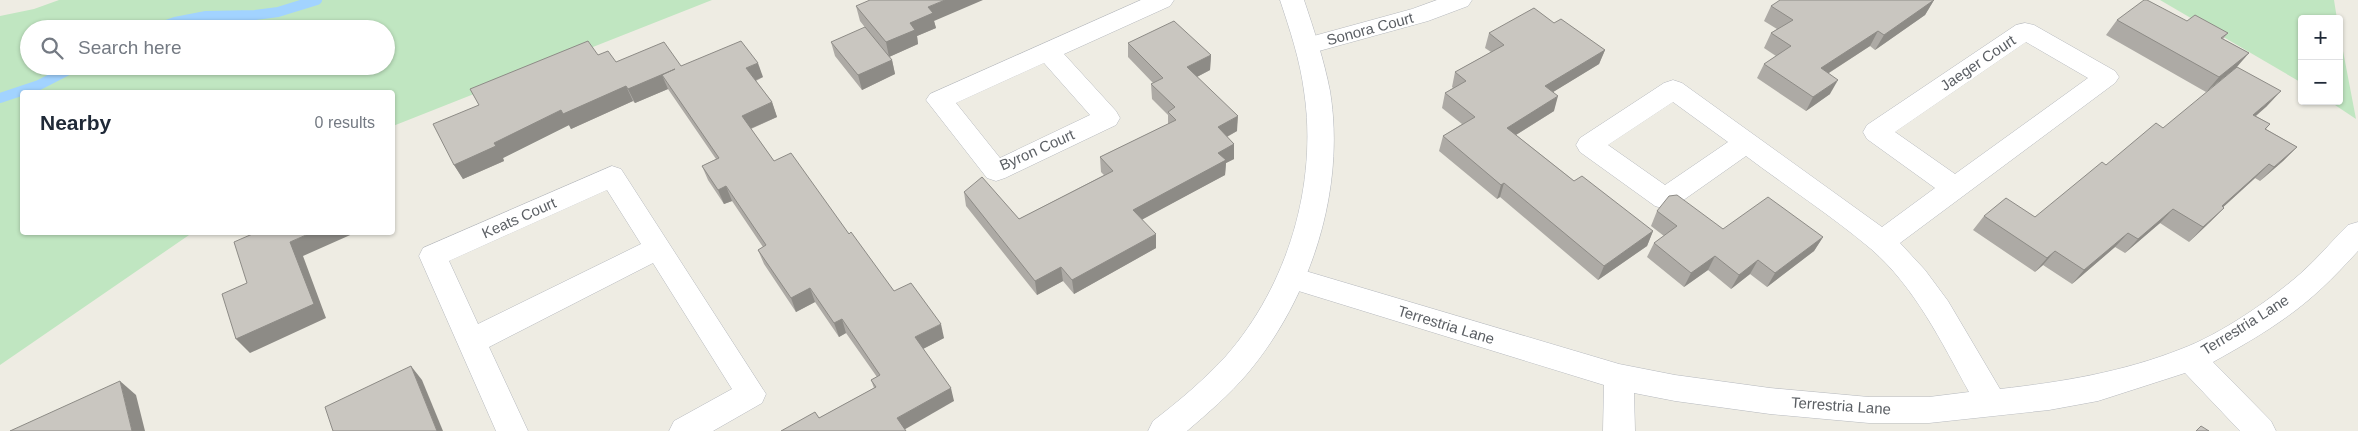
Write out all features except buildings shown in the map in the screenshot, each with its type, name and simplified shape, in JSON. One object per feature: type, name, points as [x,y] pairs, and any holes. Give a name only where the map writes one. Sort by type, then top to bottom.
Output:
[{"type":"street","name":"Byron Court","points":[[1048,51],[1107,118],[996,171],[938,100],[1162,0]]},
{"type":"street","points":[[1164,431],[1222,379],[1245,354],[1274,311],[1292,278],[1310,228],[1318,180],[1319,107],[1308,46],[1292,0]]},
{"type":"street","name":"Sonora Court","points":[[1308,46],[1420,15],[1460,0]]},
{"type":"street","name":"Jaeger Court","points":[[1882,242],[2106,78],[2024,30],[1876,132],[1954,188]]},
{"type":"street","points":[[1746,143],[1665,199],[1589,145],[1673,89],[1882,242],[1915,278],[1938,309],[1992,404]]},
{"type":"street","name":"Keats Court","points":[[512,431],[433,256],[612,176],[751,394],[684,431]]},
{"type":"street","points":[[472,341],[658,248]]},
{"type":"street","name":"Terrestria Lane","points":[[1292,278],[1618,377],[1675,388],[1770,401],[1869,410],[1929,410],[2049,398],[2098,388],[2191,359],[2234,336],[2276,309],[2352,250]]},
{"type":"street","points":[[2191,359],[2260,431]]},
{"type":"street","points":[[1618,377],[1619,431]]},
{"type":"green space","points":[[59,0],[712,0],[395,125],[395,90],[20,90],[20,235],[189,235],[0,365],[0,16],[34,9]]},
{"type":"green space","points":[[2160,0],[2334,0],[2336,15],[2298,15],[2298,81]]},
{"type":"green space","points":[[2343,51],[2356,119],[2335,105],[2343,105]]},
{"type":"waterway","points":[[185,20],[206,16],[255,15],[278,12],[317,0]]},
{"type":"waterway","points":[[24,90],[58,75]]},
{"type":"waterway","points":[[0,98],[20,91]]}]
